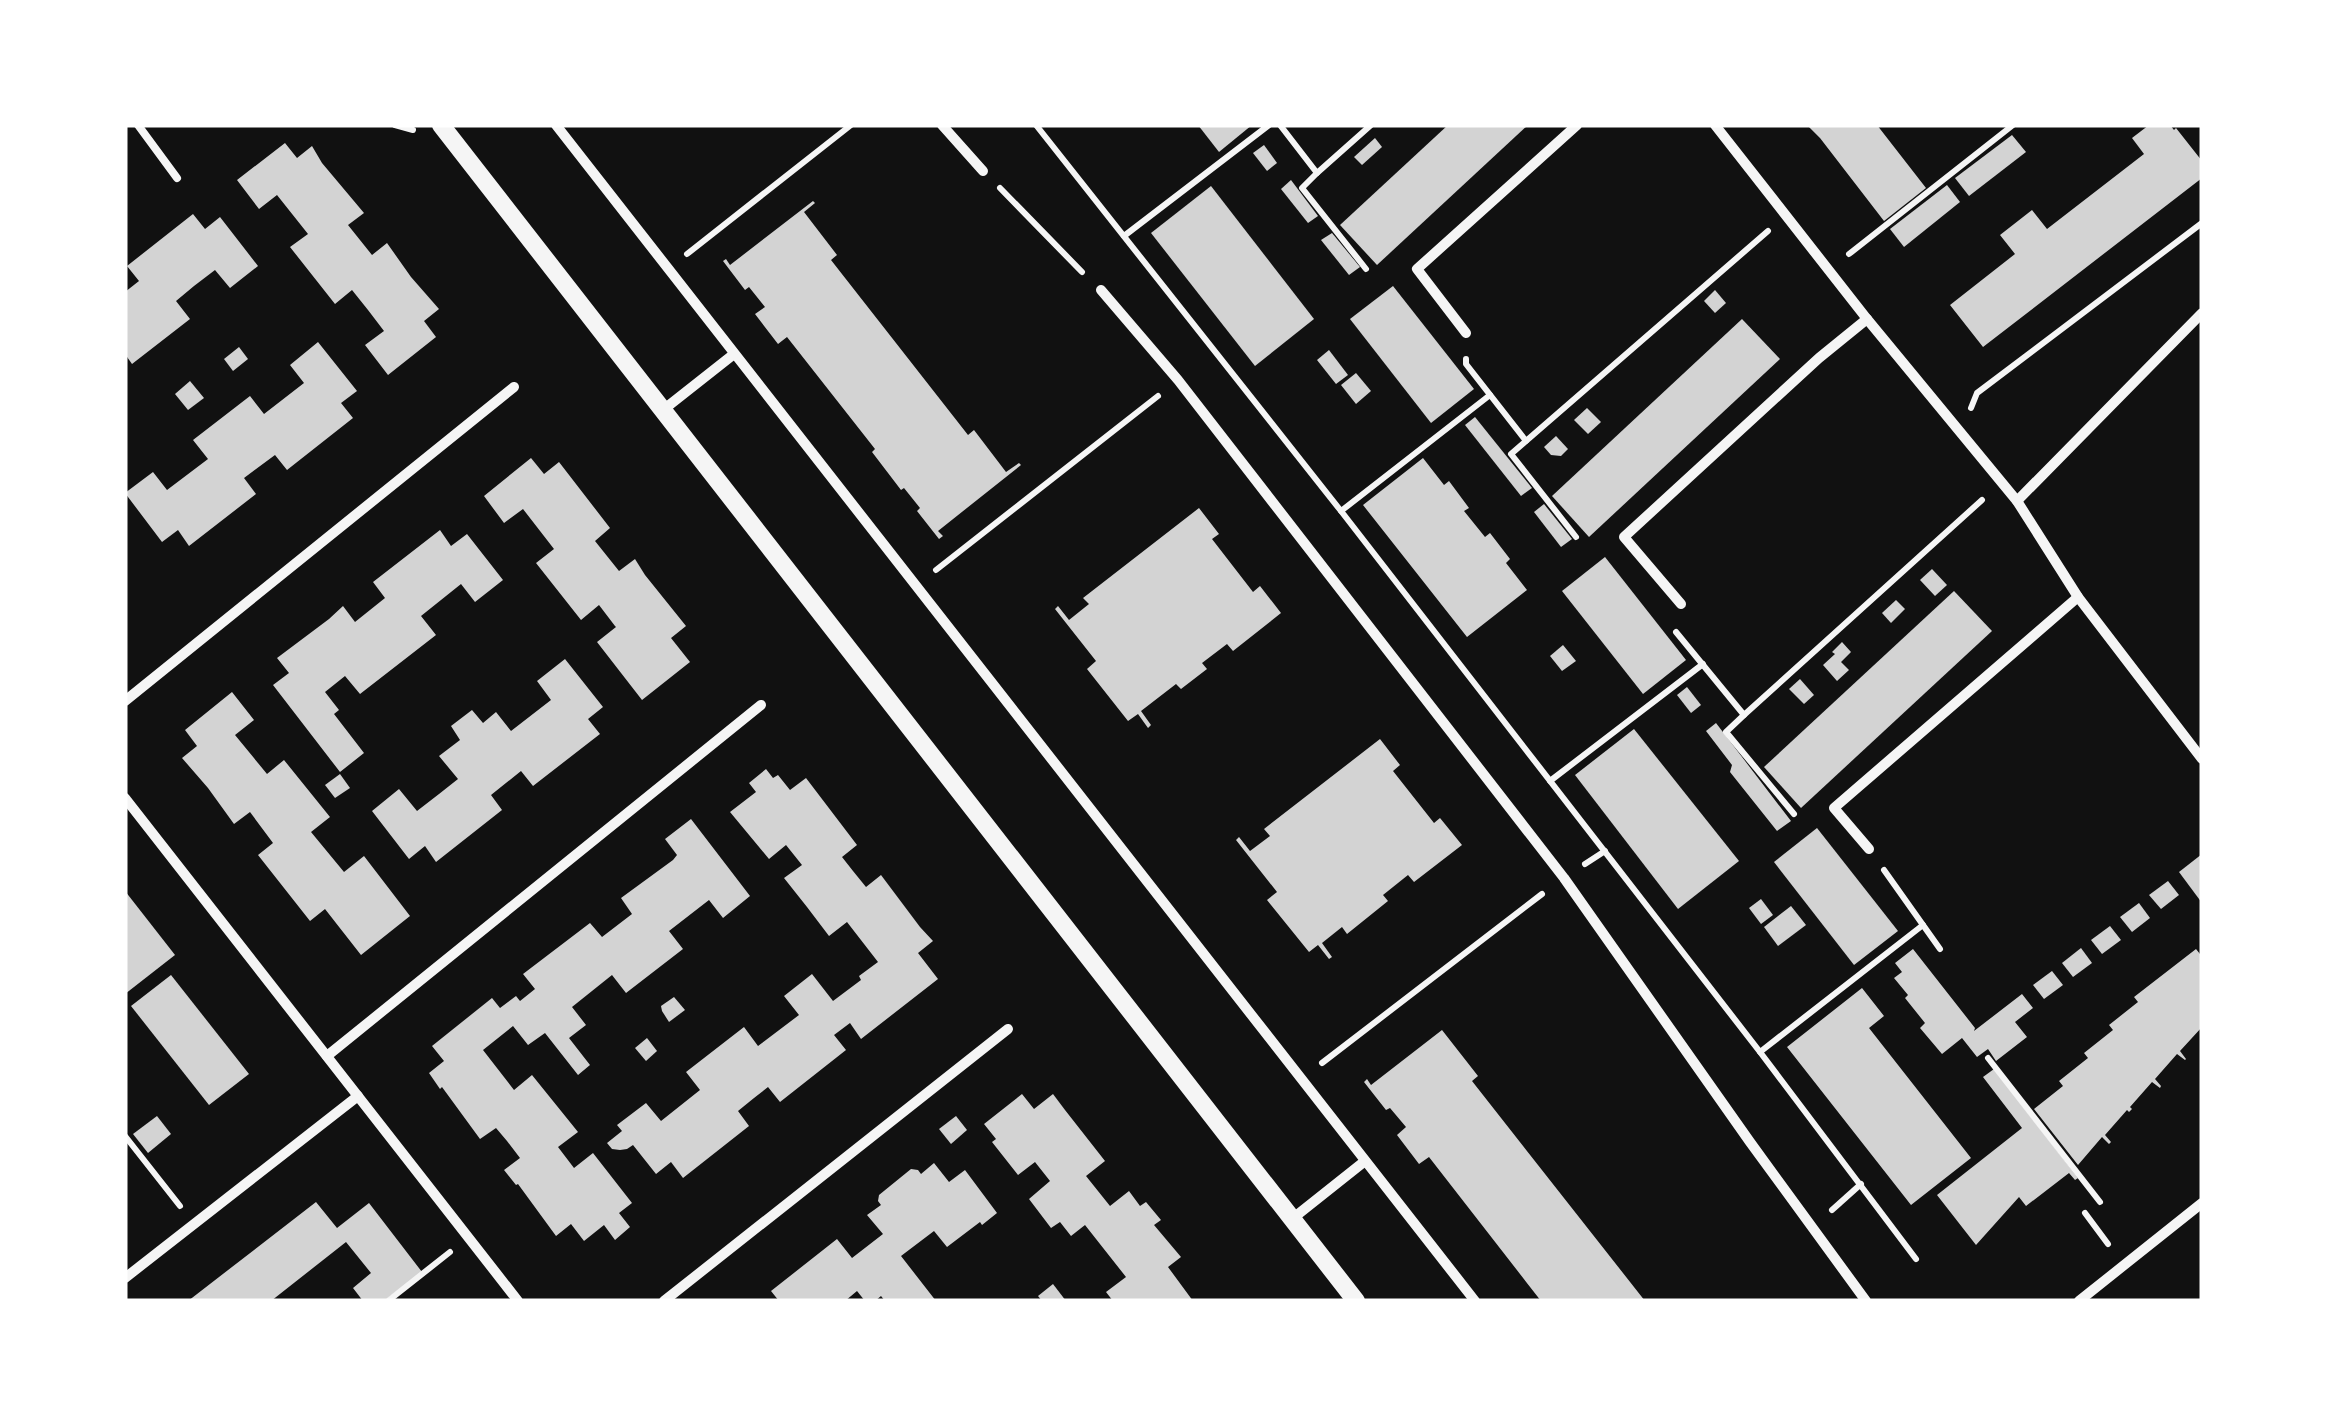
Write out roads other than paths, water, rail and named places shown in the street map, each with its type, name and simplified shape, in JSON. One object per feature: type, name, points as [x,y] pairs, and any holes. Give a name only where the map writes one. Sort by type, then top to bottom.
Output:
[{"type":"street","points":[[441,125],[1356,1301]]},
{"type":"street","points":[[556,125],[1475,1301]]},
{"type":"street","points":[[942,125],[983,170]]},
{"type":"street","points":[[1466,333],[1416,269],[1577,125]]},
{"type":"street","points":[[1715,125],[1866,318],[2017,501],[2078,598],[2202,759]]},
{"type":"street","points":[[1101,290],[1178,380],[1564,878],[1866,1301]]},
{"type":"street","points":[[2017,501],[2202,312]]},
{"type":"street","points":[[1682,604],[1624,537],[1866,318]]},
{"type":"street","points":[[663,410],[734,354]]},
{"type":"street","points":[[125,701],[514,387]]},
{"type":"street","points":[[1869,849],[1834,808],[2078,598]]},
{"type":"street","points":[[327,1056],[761,705]]},
{"type":"street","points":[[125,798],[518,1301]]},
{"type":"street","points":[[664,1301],[1008,1029]]},
{"type":"street","points":[[125,1278],[358,1096]]},
{"type":"street","points":[[1292,1218],[1366,1161]]},
{"type":"street","points":[[2079,1301],[2202,1203]]},
{"type":"lane","points":[[138,125],[178,178]]}]
